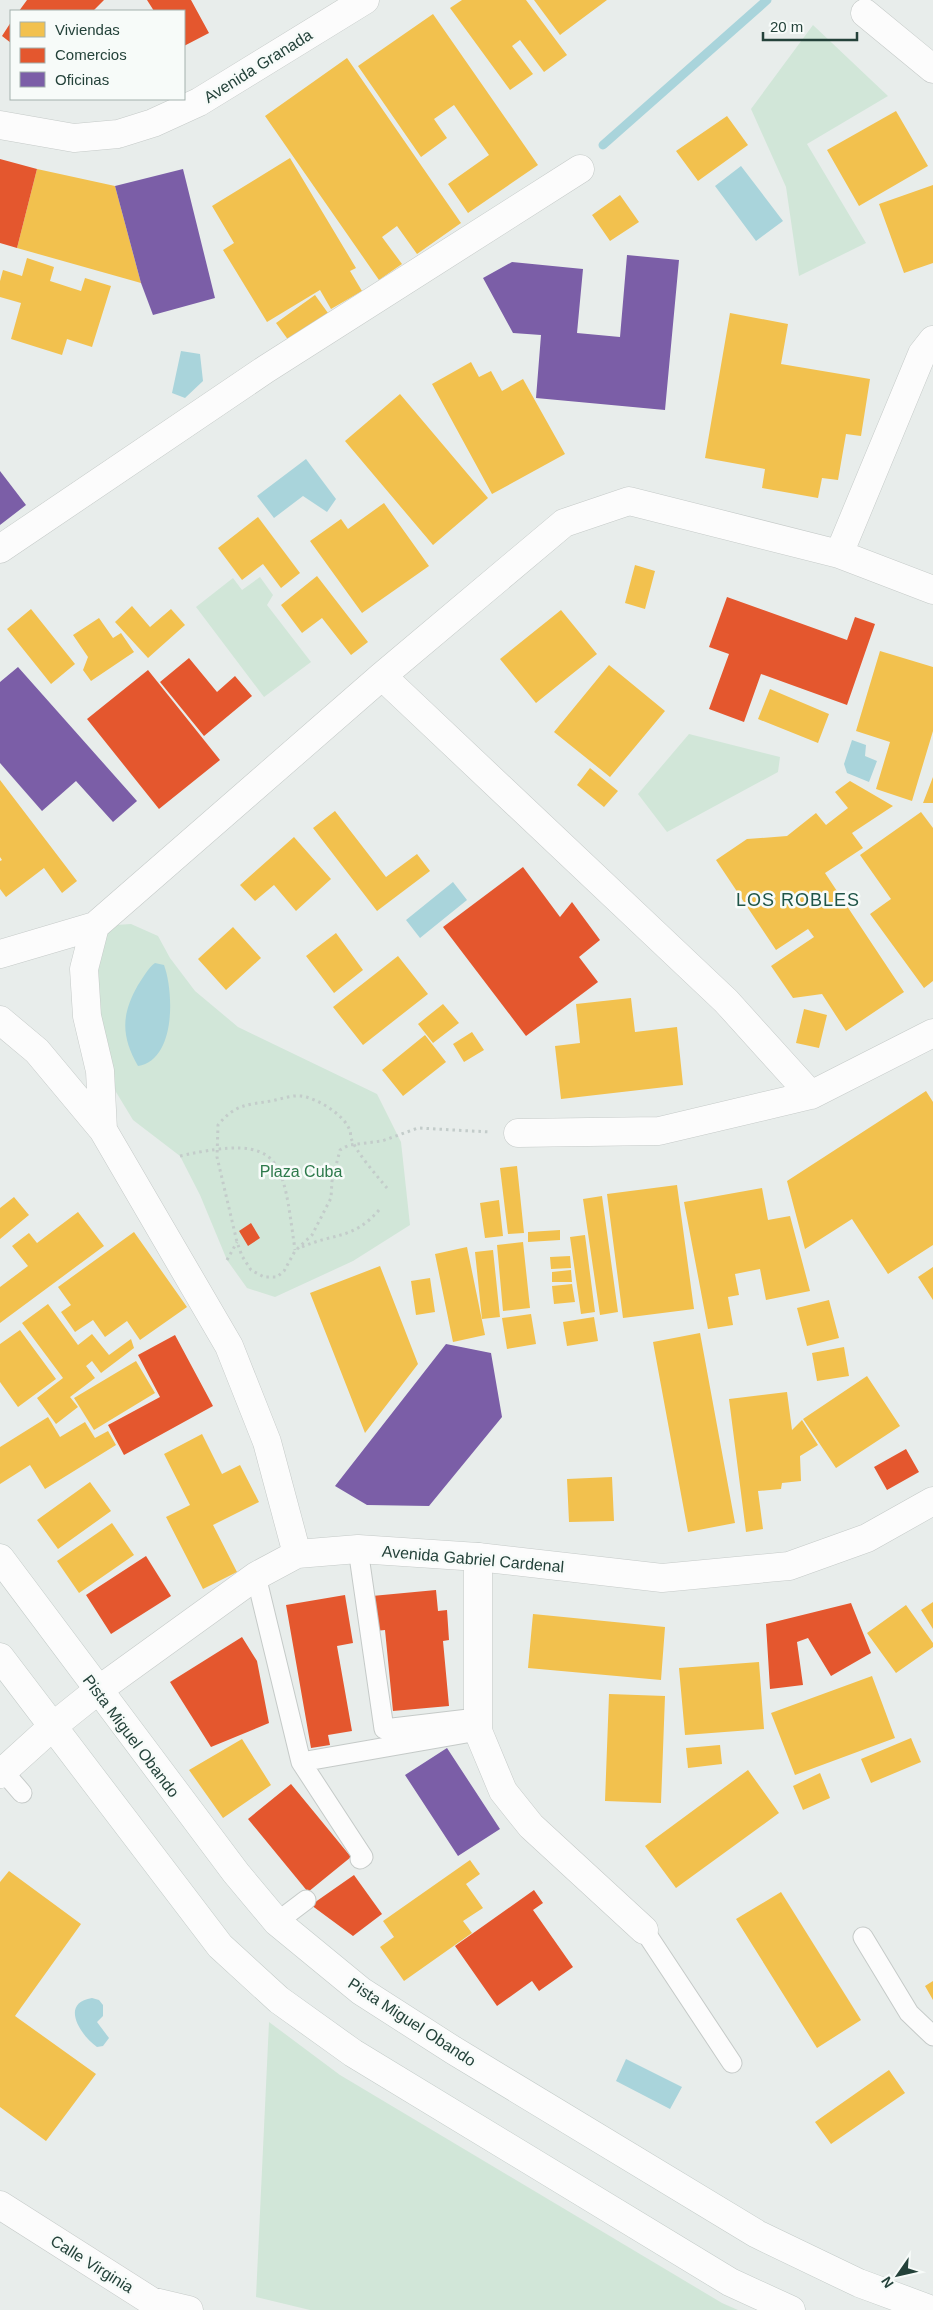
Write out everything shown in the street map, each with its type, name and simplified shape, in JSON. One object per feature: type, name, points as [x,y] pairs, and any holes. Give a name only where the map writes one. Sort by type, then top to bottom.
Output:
[{"type":"street","name":"Avenida Granada","points":[[0,125],[74,138],[118,134],[153,123],[199,102],[365,0]]},
{"type":"street","points":[[865,13],[933,69]]},
{"type":"street","points":[[0,549],[266,369],[580,169]]},
{"type":"street","points":[[838,554],[922,354],[933,340]]},
{"type":"street","points":[[0,954],[95,926],[382,676],[564,524],[629,501],[838,554],[933,590]]},
{"type":"street","points":[[382,676],[726,1001],[811,1095]]},
{"type":"street","points":[[95,926],[84,968],[87,1016],[100,1071],[103,1130]]},
{"type":"street","points":[[0,1020],[37,1051],[103,1130],[228,1346],[267,1442],[297,1554]]},
{"type":"street","points":[[518,1133],[659,1131],[811,1095],[933,1033]]},
{"type":"street","name":"Avenida Gabriel Cardenal","points":[[2,1773],[52,1727],[98,1691],[256,1576],[297,1554],[358,1549],[478,1557],[662,1578],[789,1566],[866,1538],[933,1501]]},
{"type":"street","points":[[478,1557],[478,1724],[503,1791],[530,1826],[644,1930]]},
{"type":"street","name":"Pista Miguel Obando","points":[[0,1558],[236,1873],[277,1922],[361,1992],[453,2050],[757,2234],[859,2283],[932,2310]]},
{"type":"street","points":[[0,1657],[220,1946],[278,2000],[352,2053],[730,2282],[791,2310]]},
{"type":"street","name":"Calle Virginia","points":[[0,2205],[149,2306],[189,2310]]},
{"type":"lane","points":[[358,1549],[384,1729],[478,1724]]},
{"type":"lane","points":[[256,1576],[301,1762],[363,1857],[360,1859]]},
{"type":"lane","points":[[301,1762],[478,1724]]},
{"type":"lane","points":[[2,1773],[22,1793]]},
{"type":"lane","points":[[277,1922],[306,1900]]},
{"type":"lane","points":[[644,1930],[732,2063]]},
{"type":"lane","points":[[864,1937],[909,2012],[933,2036]]},
{"type":"path","points":[[387,1188],[355,1144],[350,1138],[350,1131],[340,1118],[320,1103],[303,1096],[249,1103],[231,1112],[218,1125],[217,1157],[237,1242],[242,1256],[251,1270],[264,1277],[277,1277],[284,1271],[295,1251],[312,1235],[330,1198],[332,1181],[340,1150],[355,1144],[382,1141],[418,1128],[518,1133]]},
{"type":"path","points":[[180,1156],[218,1148],[250,1147],[271,1157],[282,1176],[287,1191],[295,1251]]},
{"type":"path","points":[[295,1251],[360,1228],[379,1210]]},
{"type":"path","points":[[227,1260],[237,1242]]},
{"type":"green space","points":[[813,25],[888,96],[807,144],[866,243],[799,276],[786,187],[751,109]]},
{"type":"green space","points":[[260,577],[273,595],[267,605],[311,662],[264,697],[196,607],[233,578],[242,590]]},
{"type":"green space","points":[[689,734],[780,757],[778,772],[667,832],[638,794]]},
{"type":"green space","name":"Plaza Cuba","points":[[131,924],[158,936],[170,958],[195,991],[238,1027],[377,1094],[401,1142],[410,1225],[353,1261],[275,1297],[247,1288],[227,1260],[200,1195],[180,1156],[133,1120],[116,1092],[92,1013],[101,931],[116,925]]},
{"type":"green space","points":[[269,2022],[340,2075],[722,2303],[738,2310],[310,2310],[256,2297]]},
{"type":"water","points":[[741,166],[783,221],[756,241],[715,186]]},
{"type":"water","points":[[181,351],[200,354],[203,381],[185,398],[172,393]]},
{"type":"water","points":[[306,459],[336,499],[327,512],[303,496],[274,518],[257,496]]},
{"type":"water","points":[[852,740],[866,745],[865,756],[877,761],[869,782],[847,773],[844,764]]},
{"type":"water","points":[[453,882],[467,900],[420,938],[406,920]]},
{"type":"water","points":[[155,963],[164,965],[167,977],[170,991],[169,1023],[166,1039],[160,1051],[150,1061],[138,1066],[128,1045],[125,1026],[126,1016],[128,1006],[138,985]]},
{"type":"water","points":[[92,1998],[99,2000],[103,2005],[103,2016],[97,2022],[109,2038],[103,2046],[97,2047],[80,2028],[75,2013],[77,2006],[82,2001]]},
{"type":"water","points":[[626,2059],[682,2087],[670,2109],[616,2081]]},
{"type":"building: Viviendas","points":[[462,0],[526,0],[567,55],[544,72],[520,40],[512,46],[533,74],[510,90],[450,8]]},
{"type":"building: Viviendas","points":[[534,0],[607,0],[560,35]]},
{"type":"building: Viviendas","points":[[433,14],[538,165],[468,213],[448,184],[489,155],[454,105],[434,119],[447,138],[421,157],[358,66]]},
{"type":"building: Viviendas","points":[[347,58],[461,223],[417,254],[397,226],[382,237],[402,264],[379,280],[265,116]]},
{"type":"building: Viviendas","points":[[896,111],[928,166],[859,206],[827,150]]},
{"type":"building: Viviendas","points":[[727,116],[748,145],[698,181],[676,151]]},
{"type":"building: Viviendas","points":[[290,158],[356,268],[350,271],[362,291],[331,309],[320,290],[267,322],[223,250],[234,243],[212,206]]},
{"type":"building: Viviendas","points":[[37,169],[115,186],[141,283],[17,248]]},
{"type":"building: Viviendas","points":[[933,185],[933,263],[904,273],[879,204]]},
{"type":"building: Viviendas","points":[[620,195],[639,222],[610,241],[592,215]]},
{"type":"building: Viviendas","points":[[27,258],[54,267],[50,281],[81,291],[85,278],[111,286],[92,347],[67,339],[62,355],[11,339],[21,303],[0,297],[0,281],[3,270],[22,276]]},
{"type":"building: Viviendas","points":[[315,295],[333,320],[294,348],[276,323]]},
{"type":"building: Viviendas","points":[[730,313],[788,324],[781,364],[870,379],[861,436],[846,434],[838,480],[822,478],[818,498],[762,488],[765,469],[705,458]]},
{"type":"building: Viviendas","points":[[471,362],[479,377],[491,371],[502,391],[523,379],[565,454],[492,494],[432,384]]},
{"type":"building: Viviendas","points":[[400,394],[488,498],[433,545],[345,441]]},
{"type":"building: Viviendas","points":[[384,503],[429,566],[362,613],[310,541],[341,519],[348,529]]},
{"type":"building: Viviendas","points":[[258,517],[300,573],[281,588],[263,564],[242,580],[218,548]]},
{"type":"building: Viviendas","points":[[635,565],[655,571],[645,609],[625,603]]},
{"type":"building: Viviendas","points":[[317,576],[368,642],[351,655],[322,618],[302,633],[281,605]]},
{"type":"building: Viviendas","points":[[132,606],[150,627],[171,609],[185,625],[148,658],[115,622]]},
{"type":"building: Viviendas","points":[[31,609],[75,664],[51,684],[7,629]]},
{"type":"building: Viviendas","points":[[561,610],[597,654],[536,703],[500,659]]},
{"type":"building: Viviendas","points":[[99,618],[113,638],[121,633],[134,652],[91,681],[83,670],[88,657],[73,635]]},
{"type":"building: Viviendas","points":[[880,651],[933,667],[933,731],[912,801],[876,789],[890,742],[856,731]]},
{"type":"building: Viviendas","points":[[609,665],[665,711],[610,777],[554,732]]},
{"type":"building: Viviendas","points":[[770,689],[829,714],[818,743],[758,719]]},
{"type":"building: Viviendas","points":[[590,768],[618,791],[604,807],[577,785]]},
{"type":"building: Viviendas","points":[[933,777],[933,803],[923,803]]},
{"type":"building: Viviendas","points":[[0,780],[77,881],[62,893],[44,868],[6,897],[0,889],[0,861],[2,860],[0,857]]},
{"type":"building: Viviendas","points":[[850,781],[893,806],[852,833],[863,848],[825,873],[904,992],[846,1031],[822,994],[793,998],[771,966],[814,937],[808,929],[776,950],[716,860],[747,839],[787,836],[816,813],[826,825],[848,808],[835,792]]},
{"type":"building: Viviendas","points":[[335,811],[386,877],[417,854],[430,871],[377,911],[313,828]]},
{"type":"building: Viviendas","points":[[921,812],[933,828],[933,981],[924,988],[870,914],[891,899],[860,855]]},
{"type":"building: Viviendas","points":[[294,837],[331,879],[296,911],[274,885],[255,901],[240,885]]},
{"type":"building: Viviendas","points":[[233,927],[261,958],[226,990],[198,959]]},
{"type":"building: Viviendas","points":[[336,933],[363,970],[334,993],[306,956]]},
{"type":"building: Viviendas","points":[[398,956],[428,994],[363,1045],[333,1007]]},
{"type":"building: Viviendas","points":[[631,998],[635,1032],[677,1027],[683,1085],[561,1099],[555,1046],[580,1043],[576,1004]]},
{"type":"building: Viviendas","points":[[443,1004],[459,1023],[433,1043],[418,1024]]},
{"type":"building: Viviendas","points":[[804,1009],[827,1015],[819,1048],[796,1043]]},
{"type":"building: Viviendas","points":[[472,1032],[484,1050],[464,1062],[453,1044]]},
{"type":"building: Viviendas","points":[[425,1035],[446,1062],[403,1096],[382,1070]]},
{"type":"building: Viviendas","points":[[926,1091],[933,1102],[933,1245],[888,1274],[852,1219],[805,1249],[787,1181]]},
{"type":"building: Viviendas","points":[[517,1166],[524,1233],[508,1234],[500,1168]]},
{"type":"building: Viviendas","points":[[677,1185],[694,1309],[623,1318],[607,1194]]},
{"type":"building: Viviendas","points":[[762,1188],[768,1220],[790,1216],[810,1291],[766,1300],[760,1269],[735,1274],[739,1295],[728,1297],[733,1325],[708,1329],[684,1202]]},
{"type":"building: Viviendas","points":[[602,1196],[618,1312],[600,1315],[583,1199]]},
{"type":"building: Viviendas","points":[[14,1197],[29,1215],[0,1239],[0,1208]]},
{"type":"building: Viviendas","points":[[499,1200],[503,1236],[485,1238],[480,1203]]},
{"type":"building: Viviendas","points":[[78,1212],[104,1246],[0,1323],[0,1287],[28,1266],[12,1246],[29,1233],[37,1243]]},
{"type":"building: Viviendas","points":[[560,1230],[560,1240],[528,1242],[528,1232]]},
{"type":"building: Viviendas","points":[[134,1232],[187,1307],[140,1340],[127,1321],[105,1337],[93,1320],[75,1332],[61,1312],[71,1305],[58,1287]]},
{"type":"building: Viviendas","points":[[585,1235],[595,1312],[581,1314],[570,1237]]},
{"type":"building: Viviendas","points":[[523,1242],[530,1308],[503,1311],[497,1245]]},
{"type":"building: Viviendas","points":[[467,1247],[485,1335],[453,1342],[435,1254]]},
{"type":"building: Viviendas","points":[[493,1250],[500,1317],[482,1319],[475,1252]]},
{"type":"building: Viviendas","points":[[570,1256],[571,1268],[551,1269],[550,1257]]},
{"type":"building: Viviendas","points":[[380,1266],[418,1364],[365,1433],[310,1293]]},
{"type":"building: Viviendas","points":[[933,1267],[933,1300],[918,1277]]},
{"type":"building: Viviendas","points":[[571,1270],[572,1282],[552,1282],[552,1272]]},
{"type":"building: Viviendas","points":[[430,1278],[435,1312],[416,1315],[411,1281]]},
{"type":"building: Viviendas","points":[[572,1284],[575,1302],[554,1304],[552,1286]]},
{"type":"building: Viviendas","points":[[829,1300],[839,1338],[807,1346],[797,1308]]},
{"type":"building: Viviendas","points":[[48,1304],[78,1345],[92,1334],[109,1355],[131,1339],[134,1348],[101,1373],[92,1361],[86,1366],[95,1378],[70,1397],[78,1407],[56,1424],[37,1398],[63,1378],[22,1323]]},
{"type":"building: Viviendas","points":[[531,1314],[536,1344],[507,1349],[502,1318]]},
{"type":"building: Viviendas","points":[[594,1317],[598,1341],[567,1346],[563,1322]]},
{"type":"building: Viviendas","points":[[20,1330],[56,1379],[18,1407],[0,1382],[0,1344]]},
{"type":"building: Viviendas","points":[[700,1333],[735,1523],[688,1532],[653,1342]]},
{"type":"building: Viviendas","points":[[844,1347],[849,1376],[817,1381],[812,1353]]},
{"type":"building: Viviendas","points":[[136,1361],[155,1393],[94,1430],[74,1398]]},
{"type":"building: Viviendas","points":[[867,1376],[900,1426],[836,1468],[803,1419]]},
{"type":"building: Viviendas","points":[[787,1392],[792,1430],[802,1420],[818,1445],[800,1456],[801,1481],[782,1483],[781,1489],[758,1491],[763,1529],[746,1532],[729,1399]]},
{"type":"building: Viviendas","points":[[48,1417],[60,1437],[85,1422],[95,1438],[108,1431],[116,1445],[45,1489],[30,1465],[0,1484],[0,1447]]},
{"type":"building: Viviendas","points":[[202,1434],[222,1474],[240,1465],[259,1502],[213,1525],[237,1572],[203,1589],[166,1517],[190,1505],[164,1454]]},
{"type":"building: Viviendas","points":[[612,1477],[614,1521],[569,1522],[567,1479]]},
{"type":"building: Viviendas","points":[[90,1482],[111,1511],[58,1549],[37,1520]]},
{"type":"building: Viviendas","points":[[112,1523],[134,1555],[79,1593],[57,1561]]},
{"type":"building: Viviendas","points":[[933,1602],[933,1629],[921,1610]]},
{"type":"building: Viviendas","points":[[906,1605],[933,1643],[933,1647],[896,1673],[867,1633]]},
{"type":"building: Viviendas","points":[[533,1614],[665,1627],[661,1680],[528,1668]]},
{"type":"building: Viviendas","points":[[759,1662],[764,1729],[685,1735],[679,1668]]},
{"type":"building: Viviendas","points":[[872,1676],[895,1738],[795,1775],[771,1713]]},
{"type":"building: Viviendas","points":[[609,1694],[665,1696],[661,1803],[605,1801]]},
{"type":"building: Viviendas","points":[[911,1738],[921,1762],[871,1783],[861,1759]]},
{"type":"building: Viviendas","points":[[242,1739],[271,1785],[223,1818],[189,1770]]},
{"type":"building: Viviendas","points":[[720,1745],[722,1764],[688,1768],[686,1748]]},
{"type":"building: Viviendas","points":[[748,1770],[779,1813],[676,1888],[645,1846]]},
{"type":"building: Viviendas","points":[[820,1773],[830,1798],[803,1810],[793,1786]]},
{"type":"building: Viviendas","points":[[470,1860],[480,1874],[466,1884],[483,1908],[463,1921],[472,1933],[404,1981],[380,1947],[394,1937],[383,1921]]},
{"type":"building: Viviendas","points":[[9,1871],[81,1924],[15,2016],[96,2074],[46,2141],[0,2107],[0,1882]]},
{"type":"building: Viviendas","points":[[781,1892],[861,2020],[817,2048],[736,1919]]},
{"type":"building: Viviendas","points":[[933,1981],[933,2000],[925,1986]]},
{"type":"building: Viviendas","points":[[889,2070],[905,2093],[831,2144],[815,2122]]},
{"type":"building: Comercios","points":[[27,0],[104,0],[94,10],[20,10]]},
{"type":"building: Comercios","points":[[147,0],[191,0],[209,33],[185,45],[185,10],[153,10]]},
{"type":"building: Comercios","points":[[10,24],[10,42],[2,36]]},
{"type":"building: Comercios","points":[[0,159],[37,169],[17,248],[0,243]]},
{"type":"building: Comercios","points":[[727,597],[847,640],[855,617],[875,624],[847,705],[761,674],[744,722],[709,709],[729,654],[709,647]]},
{"type":"building: Comercios","points":[[189,658],[217,692],[235,676],[252,696],[204,736],[160,682]]},
{"type":"building: Comercios","points":[[148,670],[220,760],[159,809],[87,719]]},
{"type":"building: Comercios","points":[[523,867],[560,917],[572,902],[600,940],[579,957],[598,982],[526,1036],[443,927]]},
{"type":"building: Comercios","points":[[251,1223],[260,1238],[248,1246],[239,1231]]},
{"type":"building: Comercios","points":[[175,1335],[213,1406],[124,1455],[108,1425],[160,1397],[138,1355]]},
{"type":"building: Comercios","points":[[906,1449],[919,1472],[887,1490],[874,1467]]},
{"type":"building: Comercios","points":[[146,1556],[171,1596],[111,1634],[86,1595]]},
{"type":"building: Comercios","points":[[436,1590],[438,1611],[447,1610],[449,1640],[443,1641],[449,1706],[393,1711],[385,1630],[375,1631],[372,1596]]},
{"type":"building: Comercios","points":[[345,1595],[353,1643],[337,1646],[352,1731],[328,1735],[330,1745],[311,1748],[286,1605]]},
{"type":"building: Comercios","points":[[851,1603],[871,1653],[831,1676],[808,1638],[797,1642],[803,1685],[770,1689],[766,1624]]},
{"type":"building: Comercios","points":[[242,1637],[257,1661],[269,1723],[211,1747],[170,1682]]},
{"type":"building: Comercios","points":[[291,1784],[351,1857],[308,1892],[248,1819]]},
{"type":"building: Comercios","points":[[354,1875],[382,1914],[353,1936],[311,1905]]},
{"type":"building: Comercios","points":[[534,1890],[543,1903],[533,1910],[573,1967],[539,1991],[532,1981],[497,2006],[455,1946]]},
{"type":"building: Oficinas","points":[[183,169],[215,298],[153,315],[141,283],[115,186]]},
{"type":"building: Oficinas","points":[[627,255],[679,260],[665,410],[536,398],[541,335],[513,333],[483,278],[512,262],[583,269],[577,333],[620,337]]},
{"type":"building: Oficinas","points":[[0,471],[26,505],[0,525]]},
{"type":"building: Oficinas","points":[[18,667],[137,801],[113,822],[76,781],[42,811],[0,763],[0,682]]},
{"type":"building: Oficinas","points":[[446,1344],[491,1353],[502,1417],[429,1506],[367,1505],[335,1486]]},
{"type":"building: Oficinas","points":[[447,1748],[500,1829],[458,1856],[405,1775]]},
{"type":"waterway","points":[[603,145],[767,0]]},
{"type":"district","name":"LOS ROBLES","points":[[798,900]]}]
